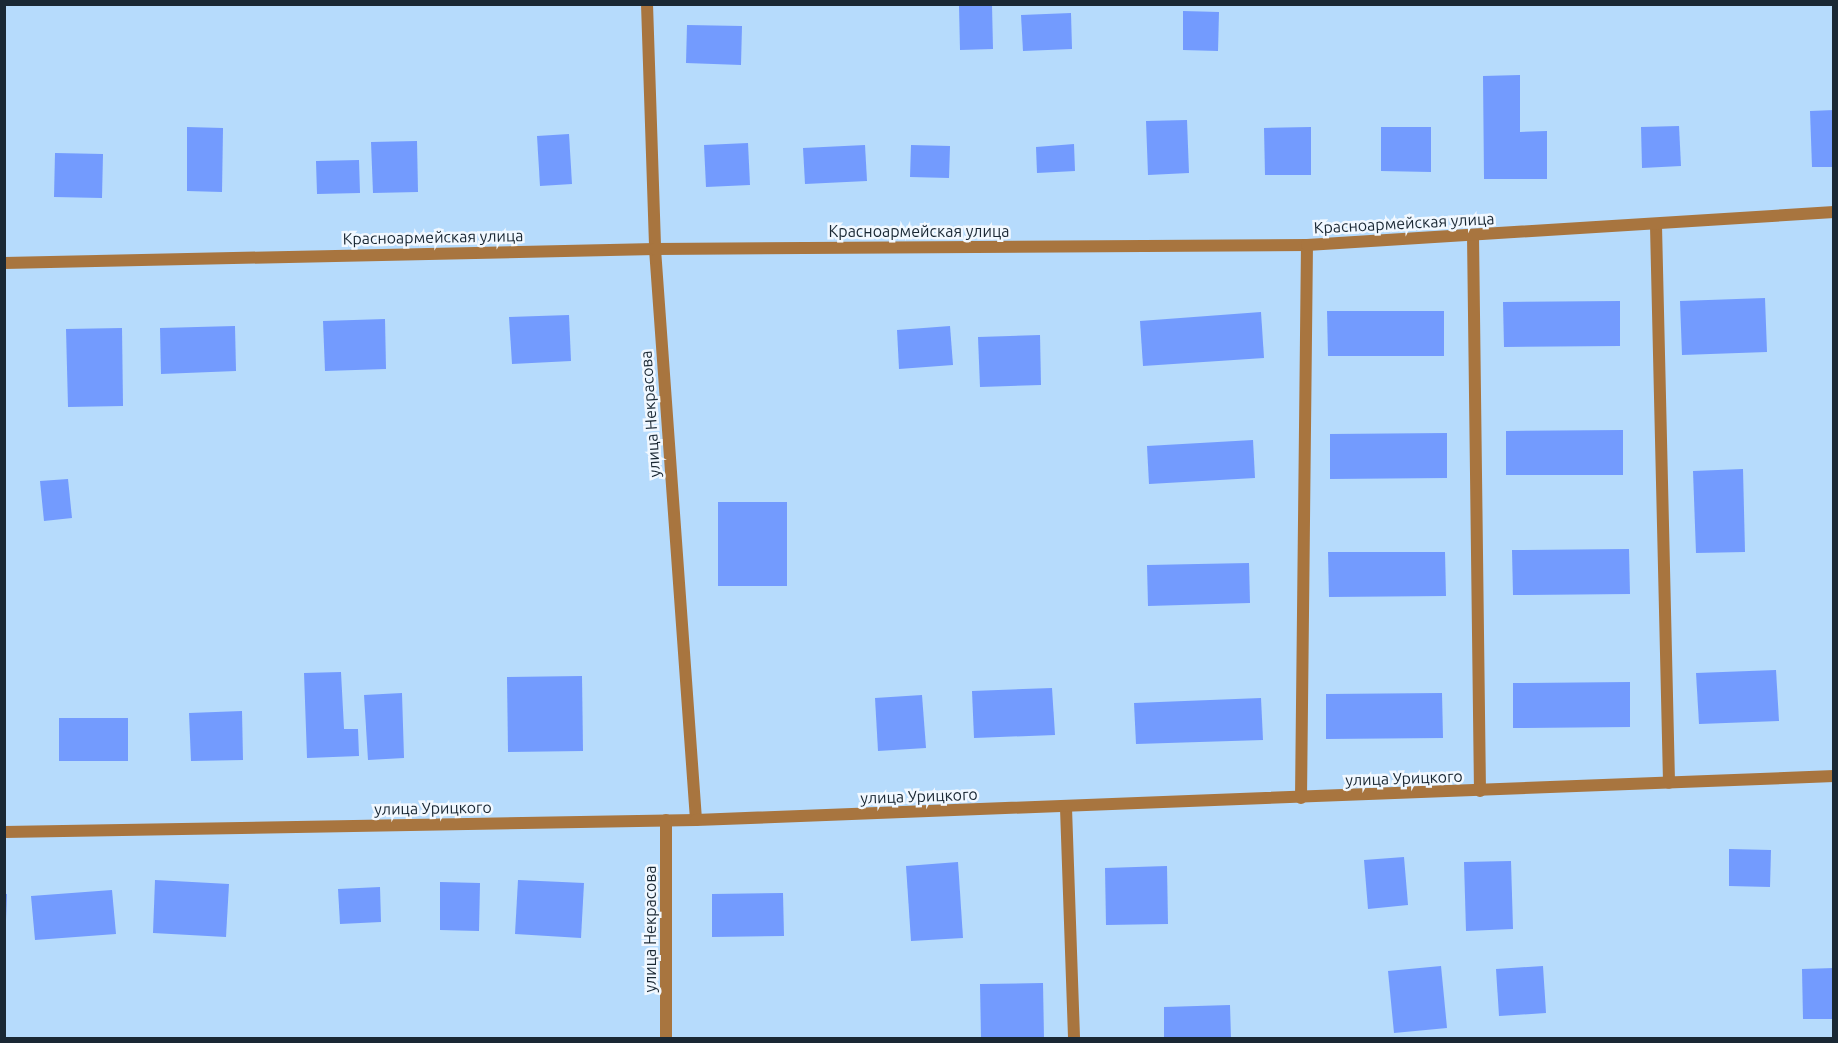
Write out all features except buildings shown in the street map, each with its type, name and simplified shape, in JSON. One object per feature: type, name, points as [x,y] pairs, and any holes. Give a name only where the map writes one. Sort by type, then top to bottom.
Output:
[{"type":"street","name":"улица Некрасова","points":[[647,4],[655,249],[696,820]]},
{"type":"street","name":"Красноармейская улица","points":[[4,263],[655,249],[1307,245],[1656,226],[1833,212]]},
{"type":"street","points":[[1656,226],[1669,783]]},
{"type":"street","points":[[1473,235],[1480,791]]},
{"type":"street","points":[[1301,798],[1307,245]]},
{"type":"street","name":"улица Урицкого","points":[[4,832],[696,820],[1066,808],[1833,776]]},
{"type":"street","points":[[1066,808],[1074,1038]]},
{"type":"street","name":"улица Некрасова","points":[[666,820],[666,1038]]}]
